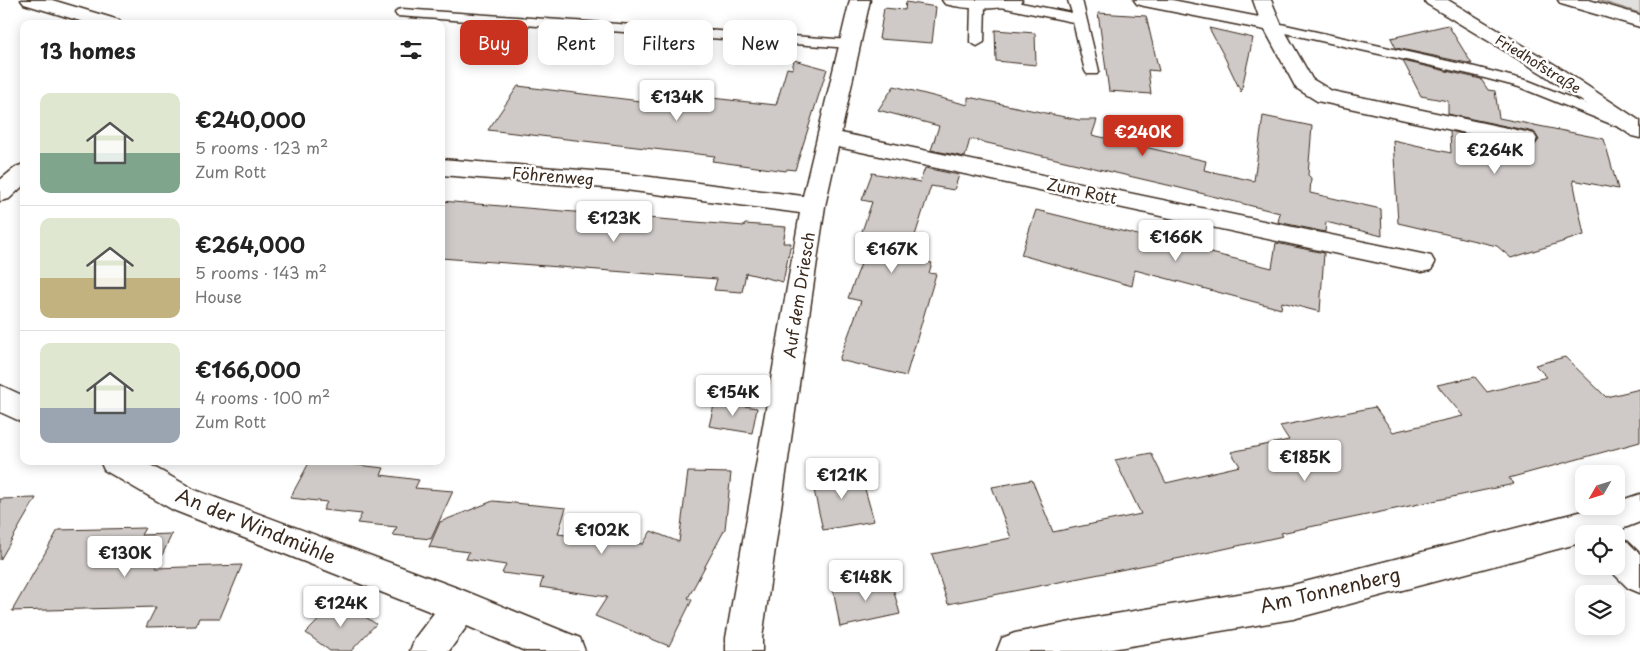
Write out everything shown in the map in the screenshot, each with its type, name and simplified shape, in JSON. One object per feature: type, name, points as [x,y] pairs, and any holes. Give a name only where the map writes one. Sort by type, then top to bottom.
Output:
[{"type":"street","points":[[31,0],[98,20]]},
{"type":"street","name":"Auf dem Driesch","points":[[744,651],[744,638],[813,206],[860,0]]},
{"type":"street","points":[[952,0],[978,4],[1006,1]]},
{"type":"street","points":[[1144,0],[1272,26]]},
{"type":"street","name":"Friedhofstraße","points":[[1434,0],[1550,70],[1638,130]]},
{"type":"street","points":[[1568,0],[1640,21]]},
{"type":"street","points":[[1262,1],[1272,26],[1304,83],[1325,96],[1526,139]]},
{"type":"street","name":"Zum Rott","points":[[829,138],[1422,263]]},
{"type":"street","name":"Föhrenweg","points":[[445,166],[618,181],[813,206]]},
{"type":"street","points":[[0,193],[20,176]]},
{"type":"street","points":[[0,397],[20,408]]},
{"type":"street","name":"An der Windmühle","points":[[122,465],[184,500],[460,606],[567,651]]},
{"type":"street","name":"Am Tonnenberg","points":[[1604,525],[1640,508]]},
{"type":"street","name":"Am Tonnenberg","points":[[1015,651],[1097,634],[1293,602],[1575,534]]},
{"type":"street","points":[[1625,562],[1640,577]]},
{"type":"street","points":[[428,651],[460,606]]},
{"type":"lane","points":[[1075,0],[1092,70]]},
{"type":"lane","points":[[1006,1],[1080,19]]},
{"type":"lane","points":[[977,42],[978,4]]},
{"type":"lane","points":[[402,13],[850,44]]},
{"type":"lane","points":[[1272,26],[1474,70],[1524,84],[1638,130]]},
{"type":"shaded area","points":[[1598,0],[1640,0],[1640,13]]},
{"type":"building","points":[[906,2],[936,7],[932,43],[879,39],[884,8],[905,10]]},
{"type":"building","points":[[1098,13],[1146,16],[1159,71],[1148,70],[1151,94],[1109,91]]},
{"type":"building","points":[[1448,25],[1472,64],[1396,48],[1391,38]]},
{"type":"building","points":[[1209,28],[1253,38],[1241,92],[1224,56]]},
{"type":"building","points":[[995,30],[1035,33],[1036,65],[996,61]]},
{"type":"building","points":[[797,61],[827,69],[795,170],[787,169],[786,171],[712,161],[715,156],[488,130],[518,86],[697,108],[702,97],[776,105],[787,68],[792,69],[793,65],[797,65]]},
{"type":"building","points":[[1403,61],[1481,79],[1488,90],[1495,91],[1499,118],[1604,139],[1618,189],[1573,180],[1584,235],[1511,258],[1497,246],[1398,223],[1393,140],[1451,153],[1450,131],[1526,148],[1534,146],[1539,140],[1534,132],[1448,114],[1448,101],[1421,96]]},
{"type":"building","points":[[894,86],[968,105],[968,97],[1079,120],[1097,120],[1092,135],[1206,161],[1204,170],[1254,181],[1263,116],[1312,126],[1308,175],[1311,178],[1310,193],[1381,209],[1382,236],[1326,222],[1325,232],[1278,222],[1280,213],[970,139],[965,157],[931,150],[939,126],[878,110]]},
{"type":"building","points":[[925,168],[959,175],[954,190],[931,186],[908,257],[932,263],[929,273],[936,274],[906,376],[839,360],[861,301],[848,298],[867,248],[857,246],[872,202],[862,200],[872,173],[920,182]]},
{"type":"building","points":[[445,201],[744,226],[745,224],[786,227],[783,243],[791,243],[783,282],[746,273],[742,292],[714,290],[717,279],[445,258]]},
{"type":"building","points":[[1036,210],[1272,268],[1276,243],[1324,253],[1320,312],[1282,302],[1281,309],[1135,270],[1132,286],[1021,255]]},
{"type":"building","points":[[1565,357],[1606,397],[1640,389],[1640,442],[1509,478],[1514,484],[1281,533],[1283,536],[1201,554],[948,604],[932,554],[1011,538],[992,487],[1032,480],[1053,532],[1141,514],[1115,460],[1151,453],[1166,483],[1240,466],[1231,452],[1289,440],[1280,426],[1375,407],[1393,432],[1463,416],[1437,385],[1475,377],[1487,392],[1547,377],[1535,365]]},
{"type":"building","points":[[715,401],[757,408],[752,433],[709,426]]},
{"type":"building","points":[[308,465],[357,465],[384,468],[381,475],[419,480],[415,488],[453,491],[431,539],[392,535],[397,527],[357,523],[362,514],[323,510],[327,502],[290,498]]},
{"type":"building","points":[[688,472],[731,473],[725,529],[688,598],[692,600],[669,646],[595,616],[607,597],[540,587],[543,578],[502,573],[506,565],[466,559],[469,552],[429,547],[440,522],[493,501],[566,508],[558,534],[643,544],[651,531],[679,542]]},
{"type":"building","points":[[826,474],[861,475],[874,521],[823,530],[811,477]]},
{"type":"building","points":[[36,498],[0,560],[0,499]]},
{"type":"building","points":[[145,528],[141,535],[172,534],[156,568],[242,565],[220,618],[199,618],[196,626],[146,627],[156,607],[12,611],[58,530]]},
{"type":"building","points":[[890,577],[900,614],[840,627],[833,588]]},
{"type":"building","points":[[339,599],[376,624],[351,651],[330,651],[306,633]]}]
